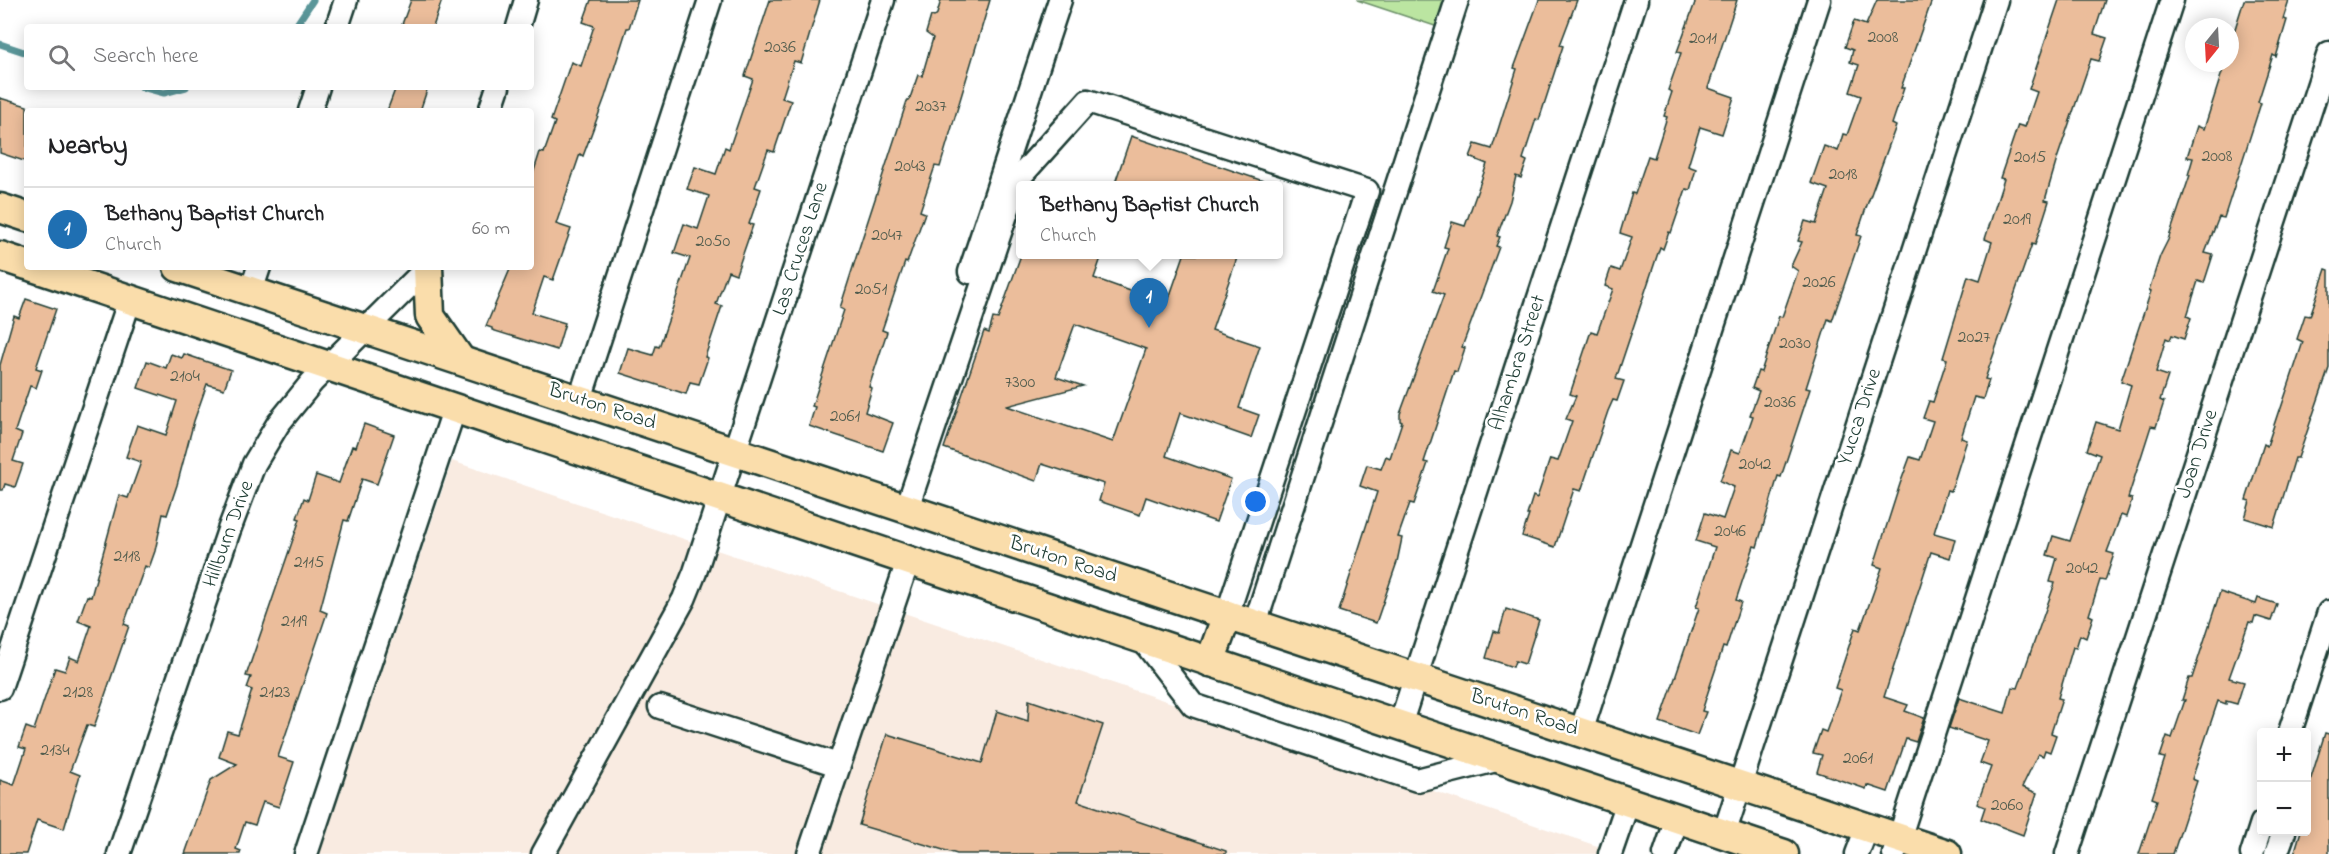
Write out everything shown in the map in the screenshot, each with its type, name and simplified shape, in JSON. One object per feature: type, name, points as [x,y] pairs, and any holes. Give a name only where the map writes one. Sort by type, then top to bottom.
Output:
[{"type":"main road","points":[[0,208],[24,216]]},
{"type":"main road","points":[[0,256],[24,264]]},
{"type":"main road","points":[[42,270],[1784,854]]},
{"type":"main road","name":"Bruton Road","points":[[197,270],[255,279],[364,330],[460,359],[1867,828],[1897,846],[1947,854]]},
{"type":"main road","points":[[428,270],[430,316],[460,359]]},
{"type":"main road","points":[[1210,662],[1227,615]]},
{"type":"street","points":[[339,24],[346,0]]},
{"type":"street","points":[[519,24],[526,0]]},
{"type":"street","points":[[580,399],[710,0]]},
{"type":"street","name":"Las Cruces Lane","points":[[543,854],[684,598],[721,499],[883,0]]},
{"type":"street","points":[[901,506],[1060,0]]},
{"type":"street","points":[[1255,624],[1457,0]]},
{"type":"street","name":"Alhambra Street","points":[[1400,725],[1636,0]]},
{"type":"street","points":[[1581,732],[1819,0]]},
{"type":"street","name":"Yucca Drive","points":[[1724,834],[1996,0]]},
{"type":"street","points":[[1897,846],[2172,0]]},
{"type":"street","name":"Joan Drive","points":[[2067,854],[2329,53]]},
{"type":"street","points":[[311,108],[317,90]]},
{"type":"street","points":[[491,108],[497,90]]},
{"type":"street","points":[[1017,181],[1088,101],[1367,191],[1227,615]]},
{"type":"street","points":[[901,506],[1016,185]]},
{"type":"street","name":"Hillburn Drive","points":[[119,854],[229,530],[254,464],[278,424],[312,382],[425,270]]},
{"type":"street","points":[[0,688],[130,298]]},
{"type":"street","points":[[306,854],[455,407]]},
{"type":"street","points":[[809,854],[908,561]]},
{"type":"street","points":[[2291,728],[2329,612]]},
{"type":"street","points":[[1142,639],[1193,705],[1405,777],[1417,780],[1500,759]]},
{"type":"street","points":[[645,671],[648,693],[660,707]]},
{"type":"street","points":[[618,720],[639,709],[660,707],[838,765]]},
{"type":"street","points":[[1610,854],[1628,802]]},
{"type":"street","points":[[1665,854],[1677,819]]},
{"type":"street","points":[[1857,854],[1867,828]]},
{"type":"street","points":[[2252,854],[2258,836]]},
{"type":"street","points":[[2276,854],[2282,836]]},
{"type":"shaded area","points":[[452,461],[1621,854],[320,854]]},
{"type":"green space","points":[[1357,0],[1450,0],[1441,28]]},
{"type":"building","points":[[411,0],[442,0],[434,24],[402,24]]},
{"type":"building","points":[[591,0],[638,0],[605,97],[583,156],[580,154],[556,224],[571,229],[553,280],[544,277],[532,313],[565,323],[557,350],[492,330],[486,326],[510,270],[534,270],[534,171],[540,152],[544,153],[555,122],[551,120],[571,62],[581,66],[594,26],[583,22]]},
{"type":"building","points":[[770,0],[820,0],[801,63],[794,61],[782,98],[791,101],[774,152],[768,150],[755,187],[761,189],[749,224],[753,225],[736,274],[728,271],[716,304],[722,306],[705,357],[708,358],[699,384],[690,382],[686,394],[620,373],[628,348],[653,355],[656,346],[659,347],[690,258],[674,253],[684,224],[698,229],[709,196],[687,189],[695,167],[716,174],[725,147],[729,149],[753,79],[745,76]]},
{"type":"building","points":[[941,0],[990,0],[940,167],[935,166],[920,211],[925,213],[907,263],[905,262],[882,330],[887,332],[869,387],[872,388],[865,412],[893,423],[883,451],[809,426],[815,407],[812,406],[844,310],[840,308],[907,101],[909,101],[918,75],[922,76],[933,38],[926,33],[931,16],[934,17],[937,14]]},
{"type":"building","points":[[1539,0],[1577,0],[1560,45],[1563,46],[1539,120],[1536,119],[1523,159],[1527,161],[1521,178],[1516,176],[1510,201],[1497,236],[1500,237],[1496,246],[1499,247],[1462,347],[1465,348],[1457,372],[1454,371],[1424,462],[1428,463],[1414,504],[1410,503],[1398,537],[1402,538],[1397,562],[1376,623],[1339,611],[1377,492],[1360,486],[1367,465],[1381,469],[1386,456],[1390,458],[1402,422],[1400,414],[1444,295],[1433,291],[1448,248],[1444,247],[1452,222],[1465,226],[1487,164],[1470,157],[1475,144],[1492,149],[1517,69],[1514,68]]},
{"type":"building","points":[[1696,0],[1737,0],[1708,88],[1734,97],[1722,134],[1700,127],[1688,166],[1696,169],[1690,190],[1686,189],[1671,233],[1669,232],[1663,249],[1660,247],[1616,379],[1624,381],[1617,401],[1613,400],[1608,411],[1581,491],[1574,489],[1555,547],[1522,536],[1529,515],[1527,515],[1533,496],[1537,498],[1550,459],[1558,461],[1572,421],[1566,419],[1576,396],[1570,394],[1591,331],[1597,333],[1613,289],[1605,286],[1611,268],[1620,271],[1632,237],[1620,233],[1632,193],[1635,194],[1648,156],[1654,158],[1667,117],[1664,116],[1672,92],[1668,90],[1681,53],[1677,52]]},
{"type":"building","points":[[1877,0],[1932,0],[1901,88],[1904,88],[1892,124],[1896,126],[1857,235],[1861,236],[1832,321],[1828,319],[1806,388],[1810,389],[1781,477],[1778,476],[1757,547],[1754,546],[1736,600],[1741,602],[1708,692],[1702,711],[1706,712],[1697,735],[1660,722],[1699,608],[1696,607],[1715,547],[1696,541],[1705,513],[1723,519],[1734,487],[1720,481],[1731,450],[1740,453],[1753,416],[1750,415],[1759,391],[1752,388],[1758,371],[1761,372],[1779,316],[1782,317],[1798,271],[1791,266],[1802,242],[1798,241],[1805,221],[1816,224],[1828,189],[1811,183],[1824,146],[1838,151],[1843,134],[1847,135],[1861,96],[1850,92],[1859,65],[1850,62],[1853,50],[1845,47],[1854,21],[1866,25]]},
{"type":"building","points":[[2059,0],[2105,0],[2094,34],[2107,38],[2099,61],[2091,59],[2057,159],[2045,200],[2049,201],[2035,245],[2032,244],[1985,379],[1989,380],[1983,399],[1974,397],[1961,438],[1967,440],[1951,491],[1947,490],[1934,533],[1955,539],[1950,558],[1931,552],[1884,697],[1908,705],[1905,711],[1924,718],[1916,742],[1906,739],[1888,792],[1867,785],[1866,789],[1817,772],[1822,755],[1813,753],[1821,730],[1826,732],[1841,690],[1835,688],[1855,628],[1860,630],[1882,568],[1874,565],[1900,484],[1910,457],[1920,460],[1933,421],[1923,418],[1929,401],[1933,402],[1947,359],[1943,358],[1968,276],[1980,280],[1992,242],[1985,239],[2004,179],[2000,178],[2018,125],[2025,127],[2037,92],[2029,89]]},
{"type":"building","points":[[2244,0],[2289,0],[2283,19],[2287,20],[2276,57],[2273,55],[2258,102],[2261,103],[2224,218],[2219,217],[2205,253],[2213,255],[2204,283],[2198,281],[2187,316],[2191,318],[2184,339],[2172,335],[2170,340],[2166,338],[2156,372],[2168,376],[2160,400],[2164,402],[2156,427],[2151,426],[2128,498],[2132,499],[2126,517],[2121,515],[2107,552],[2114,554],[2105,581],[2100,580],[2089,615],[2093,617],[2086,638],[2080,635],[2076,648],[2073,647],[2058,698],[2062,699],[2051,733],[2056,735],[2050,752],[2045,750],[2043,756],[2038,754],[2022,787],[2037,793],[2023,835],[1981,819],[1985,807],[1977,804],[1991,767],[1980,763],[1988,741],[1949,728],[1959,698],[2005,713],[2012,687],[2018,688],[2055,583],[2050,582],[2057,558],[2047,555],[2053,536],[2070,541],[2100,455],[2087,450],[2096,422],[2118,429],[2131,385],[2121,381],[2151,291],[2149,290],[2160,256],[2168,240],[2190,175],[2188,175],[2193,158],[2187,157],[2197,126],[2204,129],[2222,72],[2239,72],[2238,18]]},
{"type":"building","points":[[395,90],[427,90],[421,108],[388,108]]},
{"type":"building","points":[[0,98],[27,106],[27,108],[24,108],[24,161],[0,153]]},
{"type":"building","points":[[1131,136],[1263,181],[1116,181]]},
{"type":"building","points":[[1020,259],[1101,259],[1094,278],[1167,304],[1183,259],[1237,259],[1212,330],[1260,346],[1239,408],[1259,415],[1251,438],[1180,413],[1166,456],[1231,479],[1216,522],[1146,497],[1140,515],[1099,501],[1104,484],[1042,464],[1036,481],[944,448],[984,331],[989,333],[993,318],[998,319]],"holes":[[[1075,324],[1146,349],[1113,442],[1007,406],[1083,386],[1056,377]]]},
{"type":"building","points":[[2326,269],[2329,270],[2329,368],[2298,458],[2295,458],[2274,527],[2245,518],[2250,501],[2246,500],[2264,444],[2267,446],[2303,342],[2297,339],[2305,315],[2310,316]]},
{"type":"building","points":[[26,299],[56,309],[36,368],[42,370],[36,388],[30,386],[15,431],[22,434],[13,461],[23,464],[15,487],[5,484],[3,490],[0,490],[0,365],[14,316],[19,318]]},
{"type":"building","points":[[171,354],[182,358],[184,354],[231,370],[224,389],[207,384],[167,515],[163,514],[155,551],[149,568],[145,566],[124,624],[129,626],[94,727],[87,725],[70,771],[80,775],[64,829],[37,820],[26,854],[0,854],[0,780],[14,785],[26,749],[19,747],[26,727],[34,730],[55,668],[65,671],[70,657],[79,661],[91,626],[78,621],[87,596],[91,597],[119,495],[128,498],[141,462],[126,457],[137,425],[166,435],[177,401],[138,388],[147,361],[166,368]]},
{"type":"building","points":[[364,424],[394,435],[377,484],[362,479],[348,521],[344,520],[320,610],[327,613],[278,757],[294,762],[279,807],[263,802],[255,825],[245,822],[236,849],[241,851],[240,854],[185,854],[211,780],[237,764],[219,757],[227,731],[238,734],[252,690],[247,688],[251,677],[246,676],[300,519],[297,518],[304,498],[308,500],[316,475],[339,483],[352,446],[356,447]]},
{"type":"building","points":[[2220,592],[2256,604],[2258,598],[2277,604],[2271,621],[2255,616],[2253,623],[2249,622],[2229,678],[2244,682],[2237,704],[2218,701],[2192,779],[2197,781],[2173,854],[2139,854],[2157,800],[2152,798],[2165,758],[2160,757],[2167,736],[2172,738],[2185,700],[2182,700],[2189,678],[2192,678]]},
{"type":"building","points":[[1506,609],[1539,620],[1525,664],[1515,661],[1513,667],[1486,658],[1494,631],[1499,633]]},
{"type":"building","points":[[1029,700],[1103,725],[1078,801],[1226,851],[1226,854],[957,854],[859,825],[887,734],[982,763],[997,711],[1028,721]]},
{"type":"building","points":[[2325,733],[2329,734],[2329,854],[2294,854],[2299,836],[2311,836],[2311,778]]},
{"type":"waterway","points":[[297,24],[313,0]]},
{"type":"waterway","points":[[0,44],[24,52]]},
{"type":"waterway","points":[[153,90],[164,93],[175,90]]},
{"type":"place","name":"Bethany Baptist Church","points":[[1149,328]]}]
